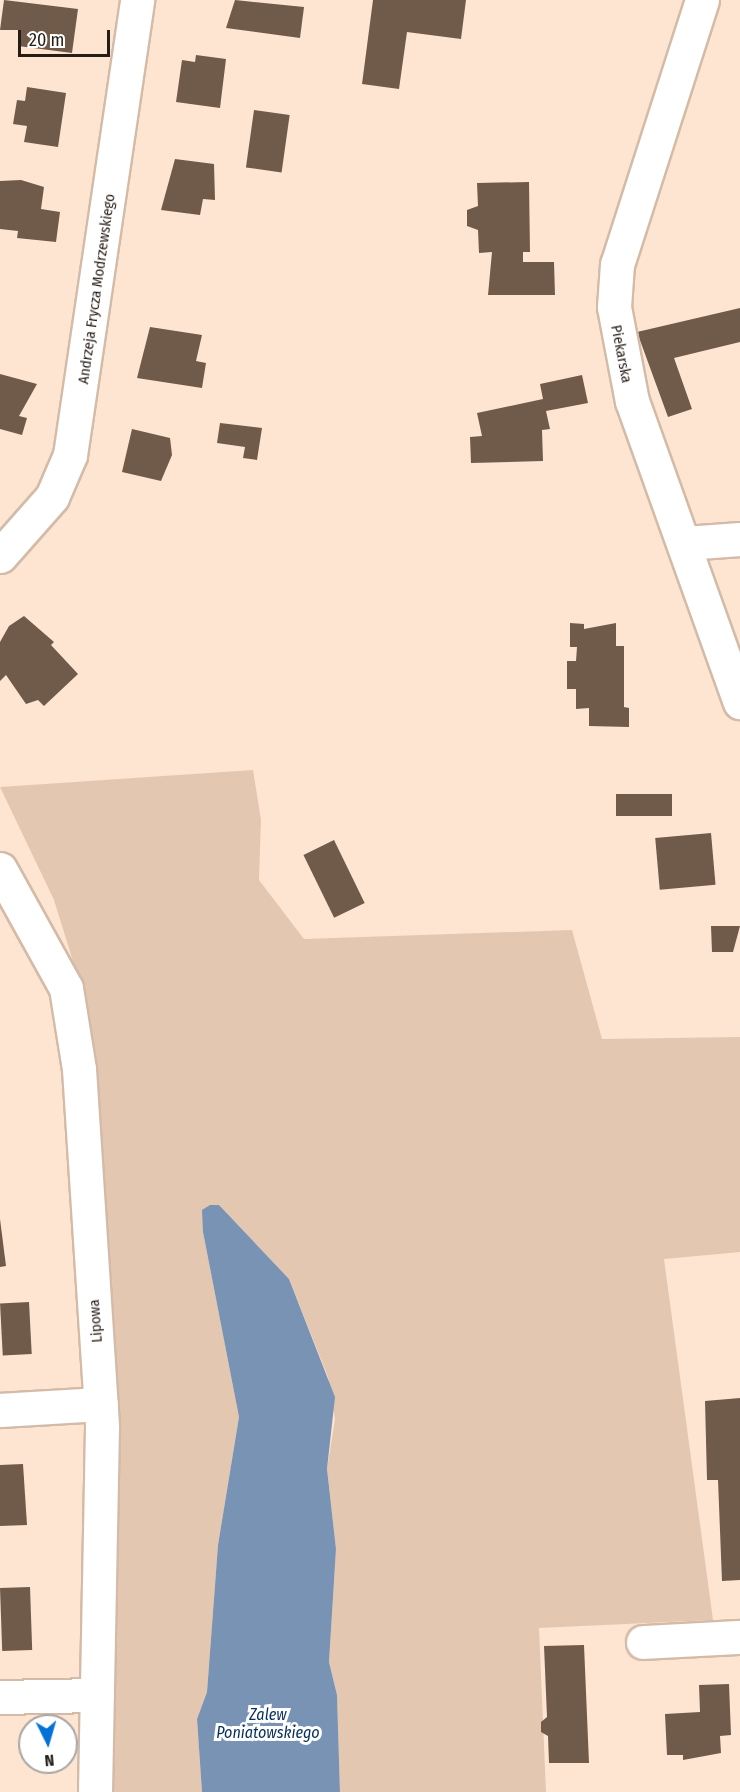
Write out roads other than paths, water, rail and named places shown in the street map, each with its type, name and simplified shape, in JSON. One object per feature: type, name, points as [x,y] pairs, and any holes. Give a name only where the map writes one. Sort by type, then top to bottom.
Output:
[{"type":"street","name":"Andrzeja Frycza Modrzewskiego","points":[[0,556],[47,505],[70,454],[137,0]]},
{"type":"street","name":"Piekarska","points":[[702,0],[614,286],[622,369],[740,702]]},
{"type":"street","points":[[685,543],[740,539]]},
{"type":"street","name":"Lipowa","points":[[0,868],[53,957],[73,1016],[101,1404],[95,1792]]},
{"type":"street","points":[[0,1410],[101,1404]]},
{"type":"street","points":[[644,1642],[740,1637]]},
{"type":"street","points":[[0,1697],[97,1695]]},
{"type":"water","name":"Zalew Poniatowskiego","points":[[210,1205],[219,1205],[289,1279],[335,1397],[327,1469],[336,1549],[329,1662],[337,1695],[340,1792],[202,1792],[197,1719],[207,1692],[218,1545],[239,1417],[203,1232],[202,1210]]}]
